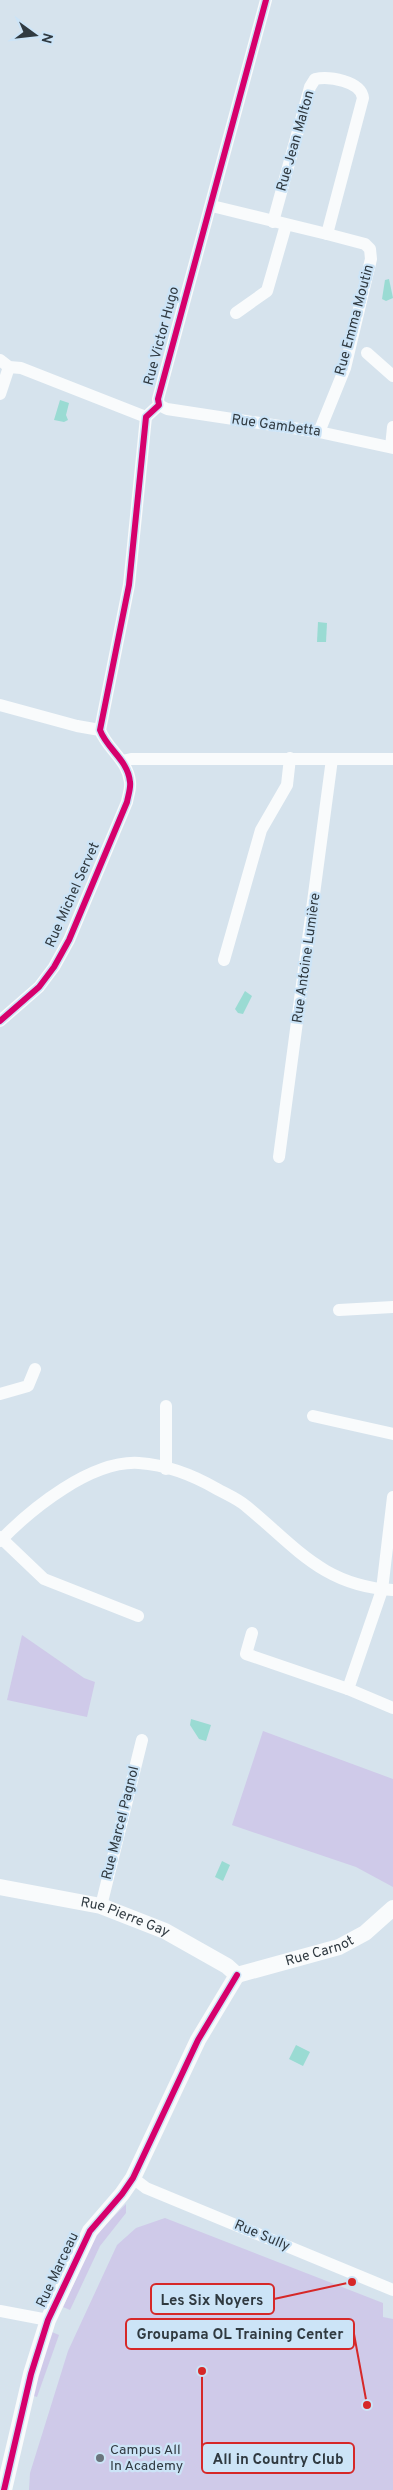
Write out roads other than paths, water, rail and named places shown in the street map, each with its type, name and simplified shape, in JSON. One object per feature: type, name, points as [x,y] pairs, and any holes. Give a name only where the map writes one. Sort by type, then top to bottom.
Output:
[{"type":"street","name":"Rue Victor Hugo","points":[[146,417],[159,405],[161,389],[212,206],[266,0]]},
{"type":"street","name":"Rue Jean Malton","points":[[280,224],[310,87],[315,79],[325,77],[358,87],[363,92],[327,234]]},
{"type":"street","name":"Rue Emma Moutin","points":[[212,206],[365,244],[370,250],[371,259],[344,368],[319,432]]},
{"type":"street","points":[[236,313],[267,291],[280,224]]},
{"type":"street","points":[[367,353],[393,376]]},
{"type":"street","points":[[0,394],[5,364],[21,368],[146,417],[130,585],[100,730],[104,740],[122,761],[131,759],[393,759]]},
{"type":"street","name":"Rue Gambetta","points":[[159,405],[176,411],[319,432],[392,447]]},
{"type":"street","points":[[392,447],[393,427]]},
{"type":"street","points":[[0,705],[77,726],[100,730]]},
{"type":"street","points":[[224,960],[261,830],[287,786],[290,758]]},
{"type":"street","name":"Rue Antoine Lumière","points":[[279,1157],[332,758]]},
{"type":"street","name":"Rue Michel Servet","points":[[0,1021],[39,987],[69,940],[127,802],[130,782],[122,761]]},
{"type":"street","points":[[339,1310],[393,1307]]},
{"type":"street","points":[[0,1394],[28,1386],[35,1369]]},
{"type":"street","points":[[166,1406],[166,1469]]},
{"type":"street","points":[[314,1416],[393,1434]]},
{"type":"street","points":[[138,1616],[44,1579],[1,1539],[60,1490],[102,1469],[138,1463],[193,1474],[244,1504],[311,1564],[346,1582],[388,1590]]},
{"type":"street","points":[[348,1689],[388,1590],[393,1496]]},
{"type":"street","points":[[252,1633],[246,1654],[348,1689],[393,1708]]},
{"type":"street","name":"Rue Marcel Pagnol","points":[[101,1906],[142,1740]]},
{"type":"street","name":"Rue Pierre Gay","points":[[0,1887],[101,1906],[164,1931],[227,1966],[237,1975]]},
{"type":"street","name":"Rue Carnot","points":[[237,1975],[339,1947],[365,1933],[393,1908]]},
{"type":"street","name":"Rue Marceau","points":[[4,2490],[31,2374],[48,2320],[90,2231],[122,2194],[133,2178],[198,2040],[237,1975]]},
{"type":"street","name":"Rue Sully","points":[[133,2178],[146,2188],[393,2290]]},
{"type":"street","points":[[0,2311],[48,2320]]},
{"type":"place","name":"Les Six Noyers","points":[[352,2282]]},
{"type":"place","name":"All in Country Club","points":[[202,2371]]},
{"type":"place","name":"Groupama OL Training Center","points":[[367,2405]]},
{"type":"place","name":"Campus All In Academy","points":[[100,2458]]}]
